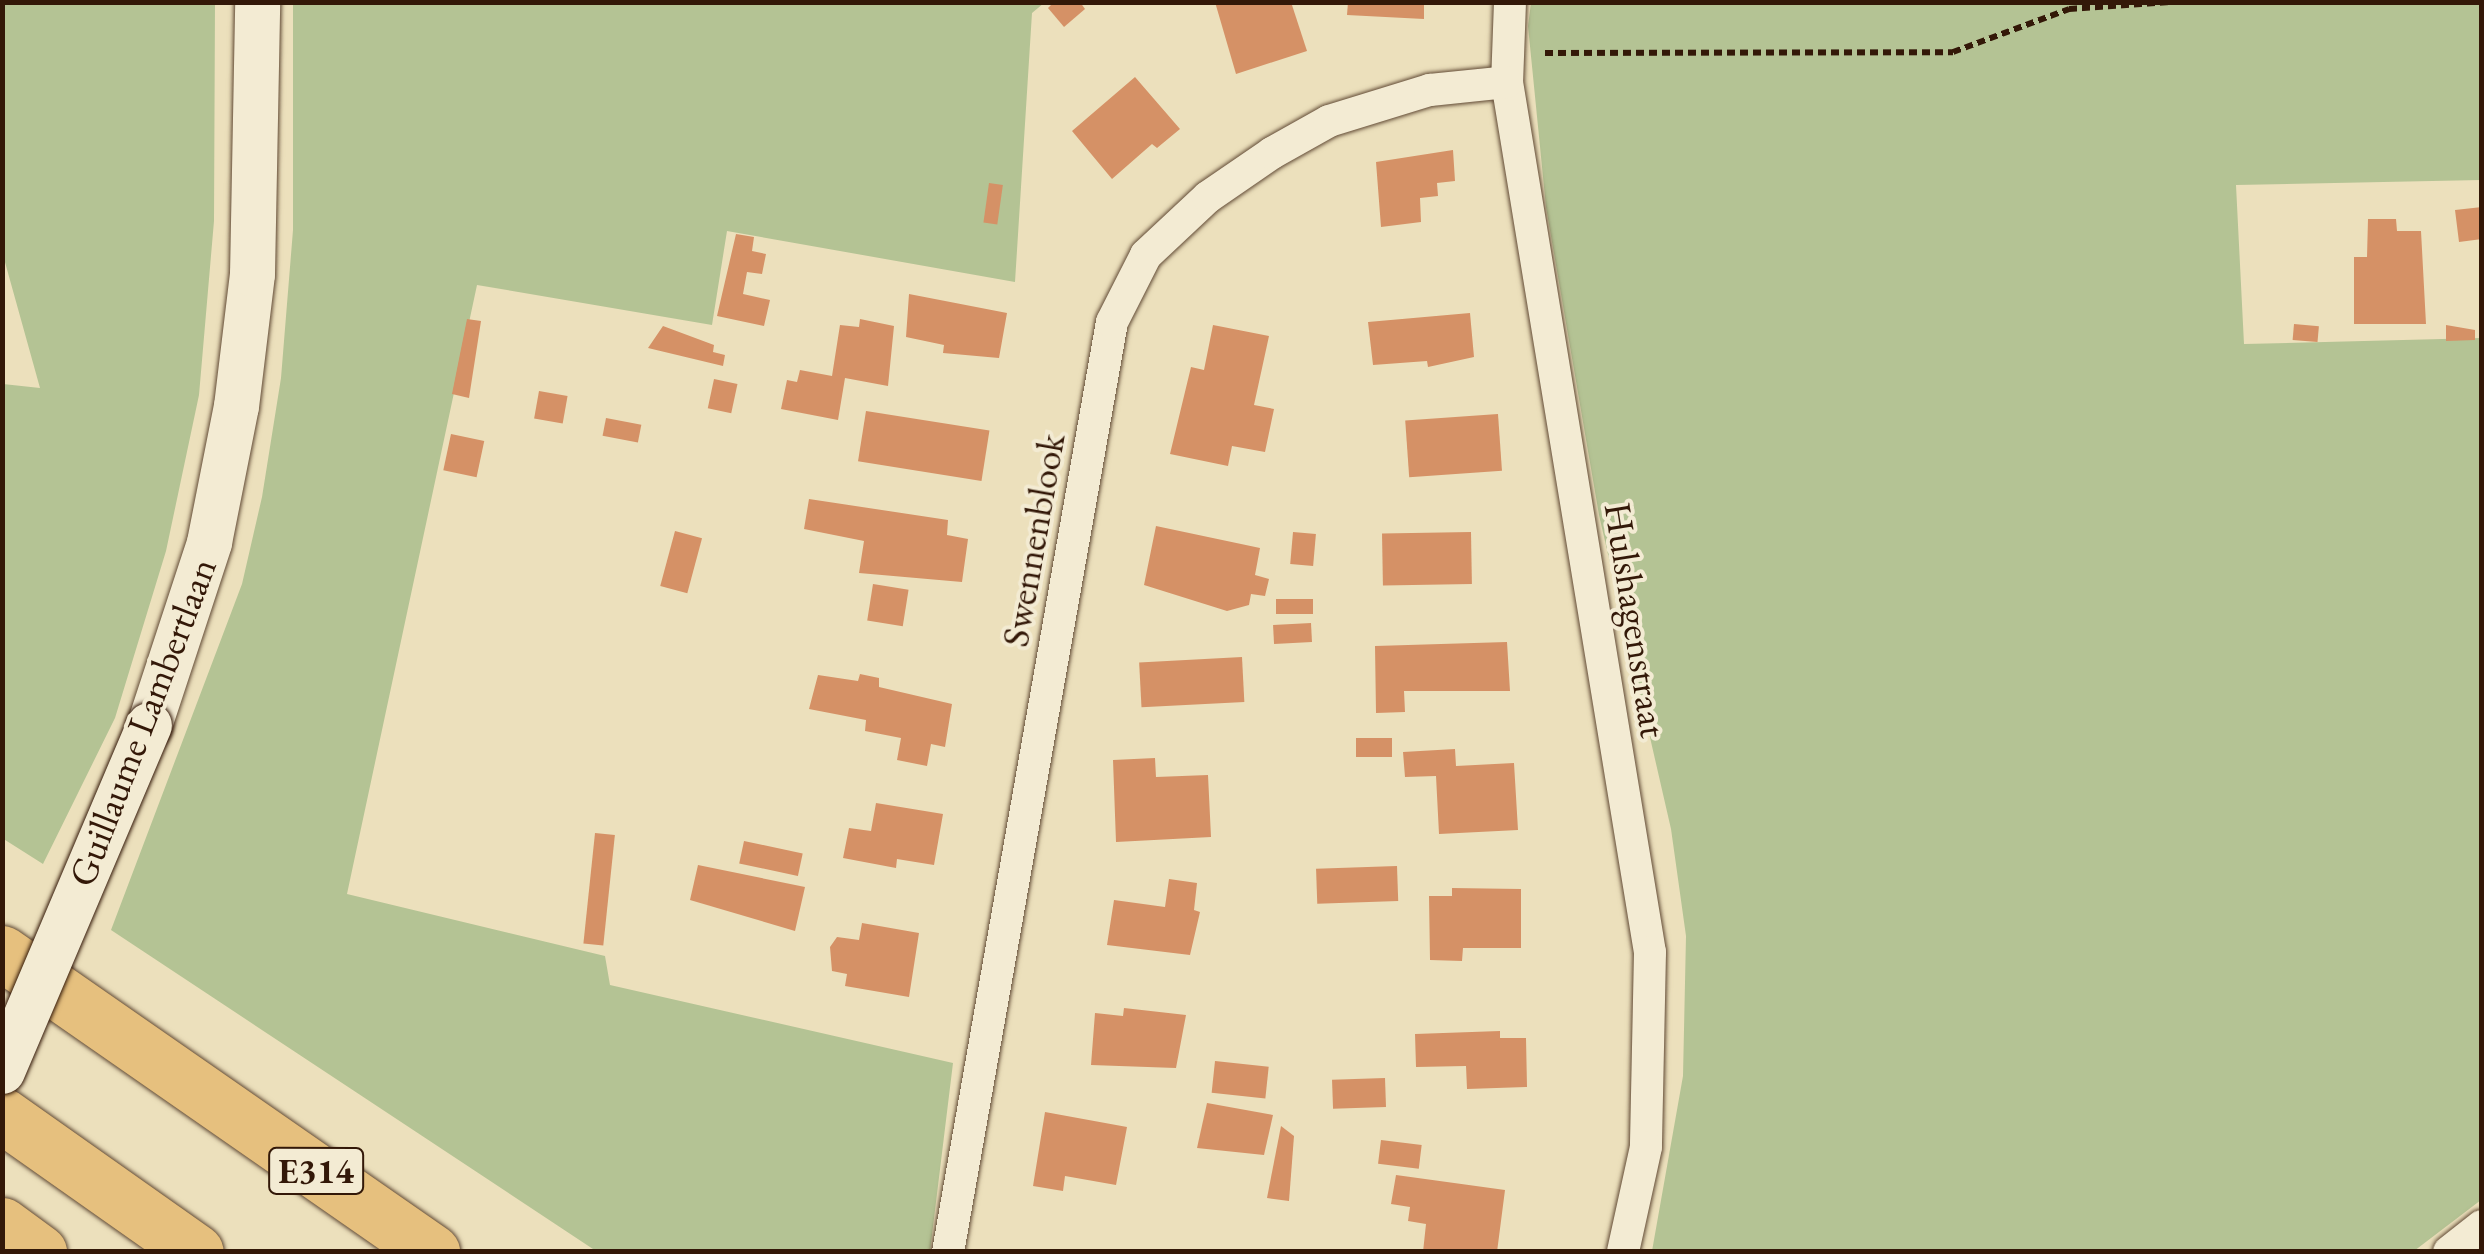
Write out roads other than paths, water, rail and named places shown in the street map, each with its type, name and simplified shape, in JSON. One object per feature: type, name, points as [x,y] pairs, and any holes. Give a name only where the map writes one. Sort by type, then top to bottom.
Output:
[{"type":"highway","name":"E314","points":[[2,953],[432,1252]]},
{"type":"highway","points":[[2,1115],[196,1252]]},
{"type":"highway","points":[[2,1225],[40,1252]]},
{"type":"street","name":"Guillaume Lambertlaan","points":[[2,1071],[150,725],[209,542],[236,406],[252,274],[257,2]]},
{"type":"street","name":"Hulshagenstraat","points":[[1510,2],[1508,67],[1650,952],[1646,1147],[1623,1252]]},
{"type":"street","name":"Swennenblook","points":[[948,1252],[1112,322],[1146,255],[1208,197],[1272,153],[1329,121],[1508,67]]},
{"type":"street","points":[[2449,1252],[2482,1226]]}]
